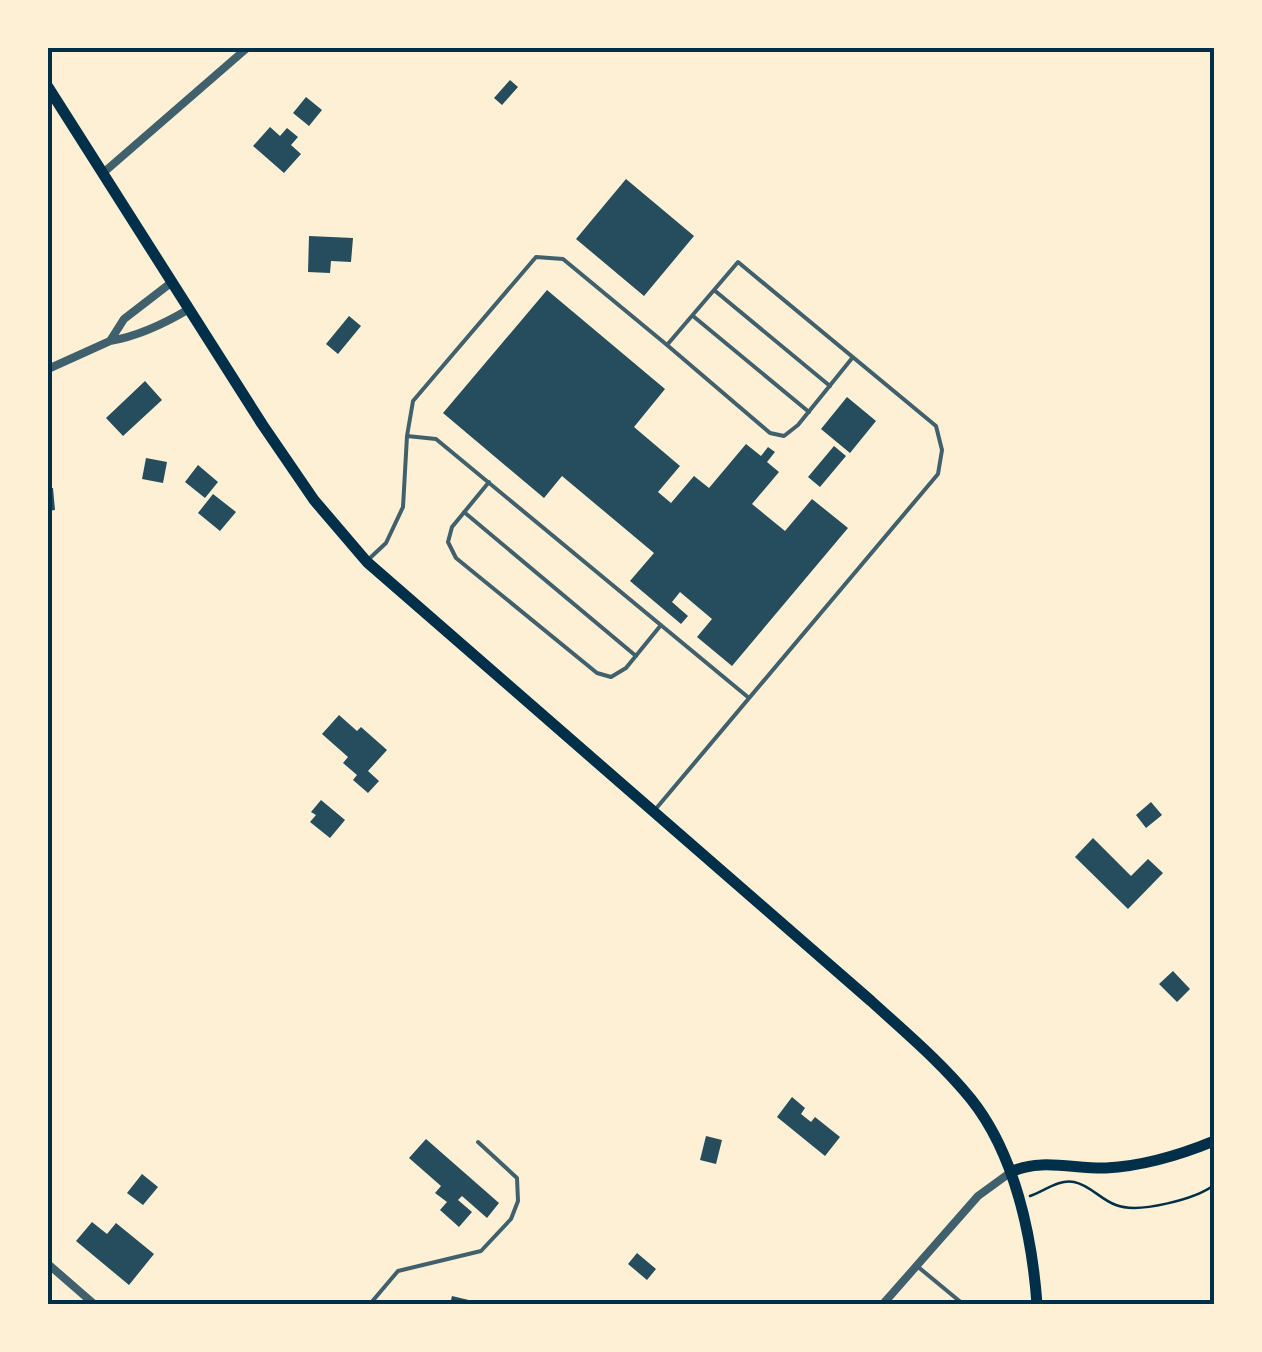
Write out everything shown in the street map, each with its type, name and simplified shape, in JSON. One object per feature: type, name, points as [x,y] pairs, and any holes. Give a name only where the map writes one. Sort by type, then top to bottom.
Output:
[{"type":"main road","points":[[48,87],[262,424],[314,500],[367,562],[928,1052],[972,1099],[1011,1172],[1037,1304]]},
{"type":"main road","points":[[1011,1172],[1034,1165],[1110,1168],[1150,1162],[1214,1141]]},
{"type":"street","points":[[103,173],[247,48]]},
{"type":"street","points":[[110,341],[124,318],[172,282]]},
{"type":"street","points":[[48,370],[110,341],[164,324],[189,308]]},
{"type":"street","points":[[884,1304],[978,1196],[1011,1172]]},
{"type":"street","points":[[48,1264],[94,1304]]},
{"type":"lane","points":[[367,562],[386,543],[403,507],[413,400],[536,257],[562,259],[770,433],[784,436],[853,358]]},
{"type":"lane","points":[[653,812],[938,474],[942,450],[936,426],[738,262],[667,345]]},
{"type":"lane","points":[[714,290],[830,386]]},
{"type":"lane","points":[[692,316],[808,412]]},
{"type":"lane","points":[[407,436],[436,440],[749,698]]},
{"type":"lane","points":[[488,482],[452,527],[448,542],[456,558],[597,674],[611,677],[626,668],[661,625]]},
{"type":"lane","points":[[464,512],[636,656]]},
{"type":"lane","points":[[370,1304],[398,1271],[482,1251],[511,1219],[518,1202],[517,1178],[478,1142]]},
{"type":"lane","points":[[917,1266],[964,1304]]},
{"type":"path","points":[[1018,1200],[1063,1182],[1074,1182],[1117,1206],[1140,1208],[1195,1196],[1214,1186]]},
{"type":"building","points":[[510,80],[518,87],[502,105],[494,98]]},
{"type":"building","points":[[306,97],[322,110],[309,126],[293,113]]},
{"type":"building","points":[[270,127],[280,136],[287,128],[298,137],[291,145],[301,154],[284,173],[253,146]]},
{"type":"building","points":[[626,179],[694,236],[644,296],[576,239]]},
{"type":"building","points":[[309,236],[353,238],[351,262],[331,261],[330,273],[308,272]]},
{"type":"building","points":[[547,290],[665,389],[634,427],[680,466],[658,492],[671,503],[694,476],[709,488],[746,444],[761,456],[768,447],[775,452],[767,462],[779,472],[752,504],[785,531],[812,499],[848,528],[732,666],[697,637],[712,619],[680,592],[672,602],[688,616],[681,624],[630,581],[654,553],[562,476],[544,498],[443,413]]},
{"type":"building","points":[[349,316],[361,326],[338,354],[326,344]]},
{"type":"building","points":[[145,381],[162,400],[123,436],[106,418]]},
{"type":"building","points":[[847,397],[876,421],[850,453],[821,429]]},
{"type":"building","points":[[834,446],[846,456],[820,487],[808,477]]},
{"type":"building","points":[[146,458],[167,462],[163,483],[142,479]]},
{"type":"building","points":[[198,465],[218,482],[205,498],[185,482]]},
{"type":"building","points":[[48,488],[53,488],[55,510],[48,511]]},
{"type":"building","points":[[213,494],[236,512],[220,531],[198,513]]},
{"type":"building","points":[[339,715],[357,731],[361,727],[387,750],[368,771],[379,781],[368,793],[353,780],[357,775],[343,763],[348,757],[322,734]]},
{"type":"building","points":[[321,800],[345,820],[330,838],[310,822],[316,815],[311,812]]},
{"type":"building","points":[[1151,802],[1162,815],[1146,828],[1136,815]]},
{"type":"building","points":[[1093,838],[1131,876],[1148,859],[1163,873],[1128,909],[1075,857]]},
{"type":"building","points":[[1173,971],[1190,989],[1177,1002],[1159,984]]},
{"type":"building","points":[[792,1097],[805,1108],[801,1114],[811,1122],[815,1117],[840,1137],[825,1156],[777,1117]]},
{"type":"building","points":[[706,1136],[722,1140],[716,1164],[700,1160]]},
{"type":"building","points":[[426,1139],[499,1203],[487,1218],[462,1196],[458,1200],[472,1212],[459,1227],[440,1210],[447,1202],[435,1193],[441,1186],[409,1158]]},
{"type":"building","points":[[142,1174],[158,1187],[143,1205],[127,1193]]},
{"type":"building","points":[[92,1222],[107,1234],[116,1223],[154,1254],[129,1285],[76,1241]]},
{"type":"building","points":[[637,1253],[656,1269],[647,1280],[628,1264]]},
{"type":"building","points":[[452,1296],[481,1303],[481,1304],[450,1304]]}]
